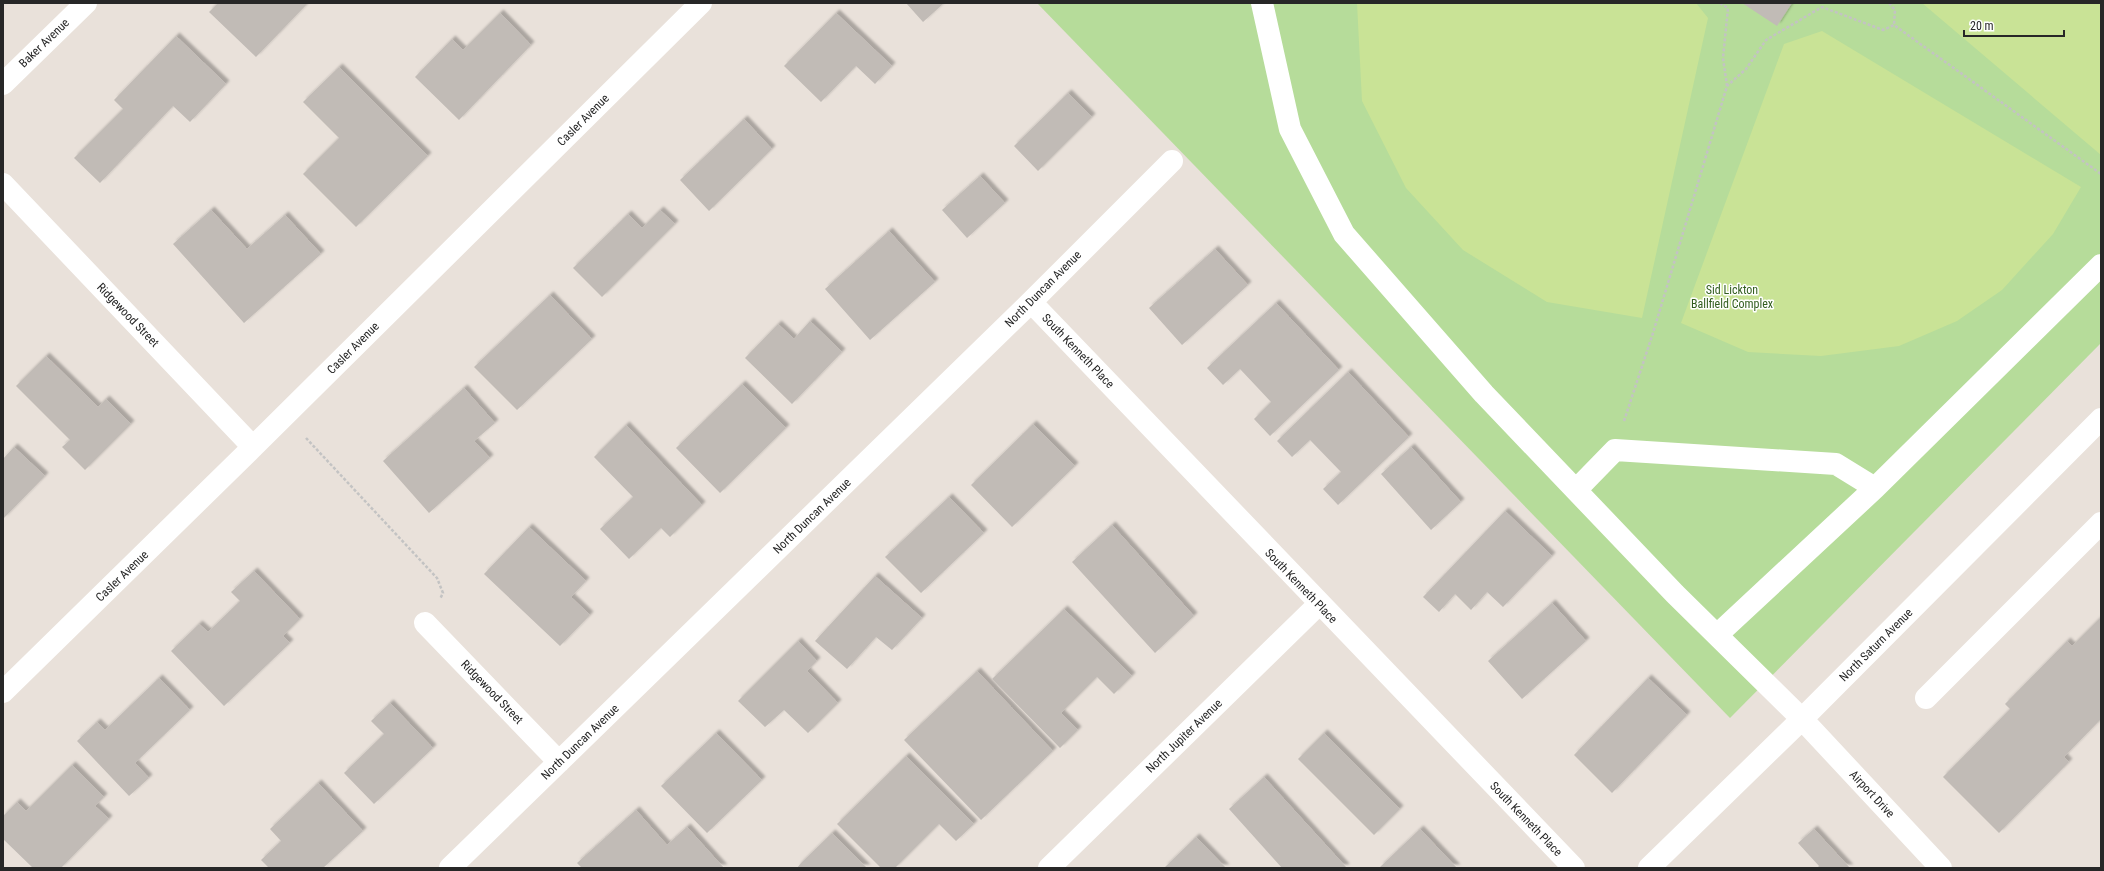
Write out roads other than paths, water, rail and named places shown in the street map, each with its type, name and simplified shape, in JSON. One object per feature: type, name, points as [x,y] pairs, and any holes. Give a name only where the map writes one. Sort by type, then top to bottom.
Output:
[{"type":"street","name":"Baker Avenue","points":[[3,84],[86,3]]},
{"type":"street","name":"Casler Avenue","points":[[3,692],[253,447],[701,3]]},
{"type":"street","name":"Airport Drive","points":[[1262,3],[1290,129],[1344,234],[1484,394],[1717,635],[1802,719],[1941,868]]},
{"type":"street","name":"North Duncan Avenue","points":[[450,868],[1031,302],[1172,161]]},
{"type":"street","name":"Ridgewood Street","points":[[3,184],[253,447]]},
{"type":"street","points":[[1717,635],[1875,488],[2101,265]]},
{"type":"street","name":"South Kenneth Place","points":[[1031,302],[1319,604],[1574,868]]},
{"type":"street","name":"North Saturn Avenue","points":[[1649,868],[1802,719],[2101,419]]},
{"type":"street","points":[[1576,490],[1615,450],[1836,464],[1875,488]]},
{"type":"street","points":[[1926,698],[2101,523]]},
{"type":"street","name":"North Jupiter Avenue","points":[[1049,868],[1319,604]]},
{"type":"street","name":"Ridgewood Street","points":[[424,623],[559,762]]},
{"type":"park label","name":"Sid Lickton Ballfield Complex","points":[[1732,297]]}]
